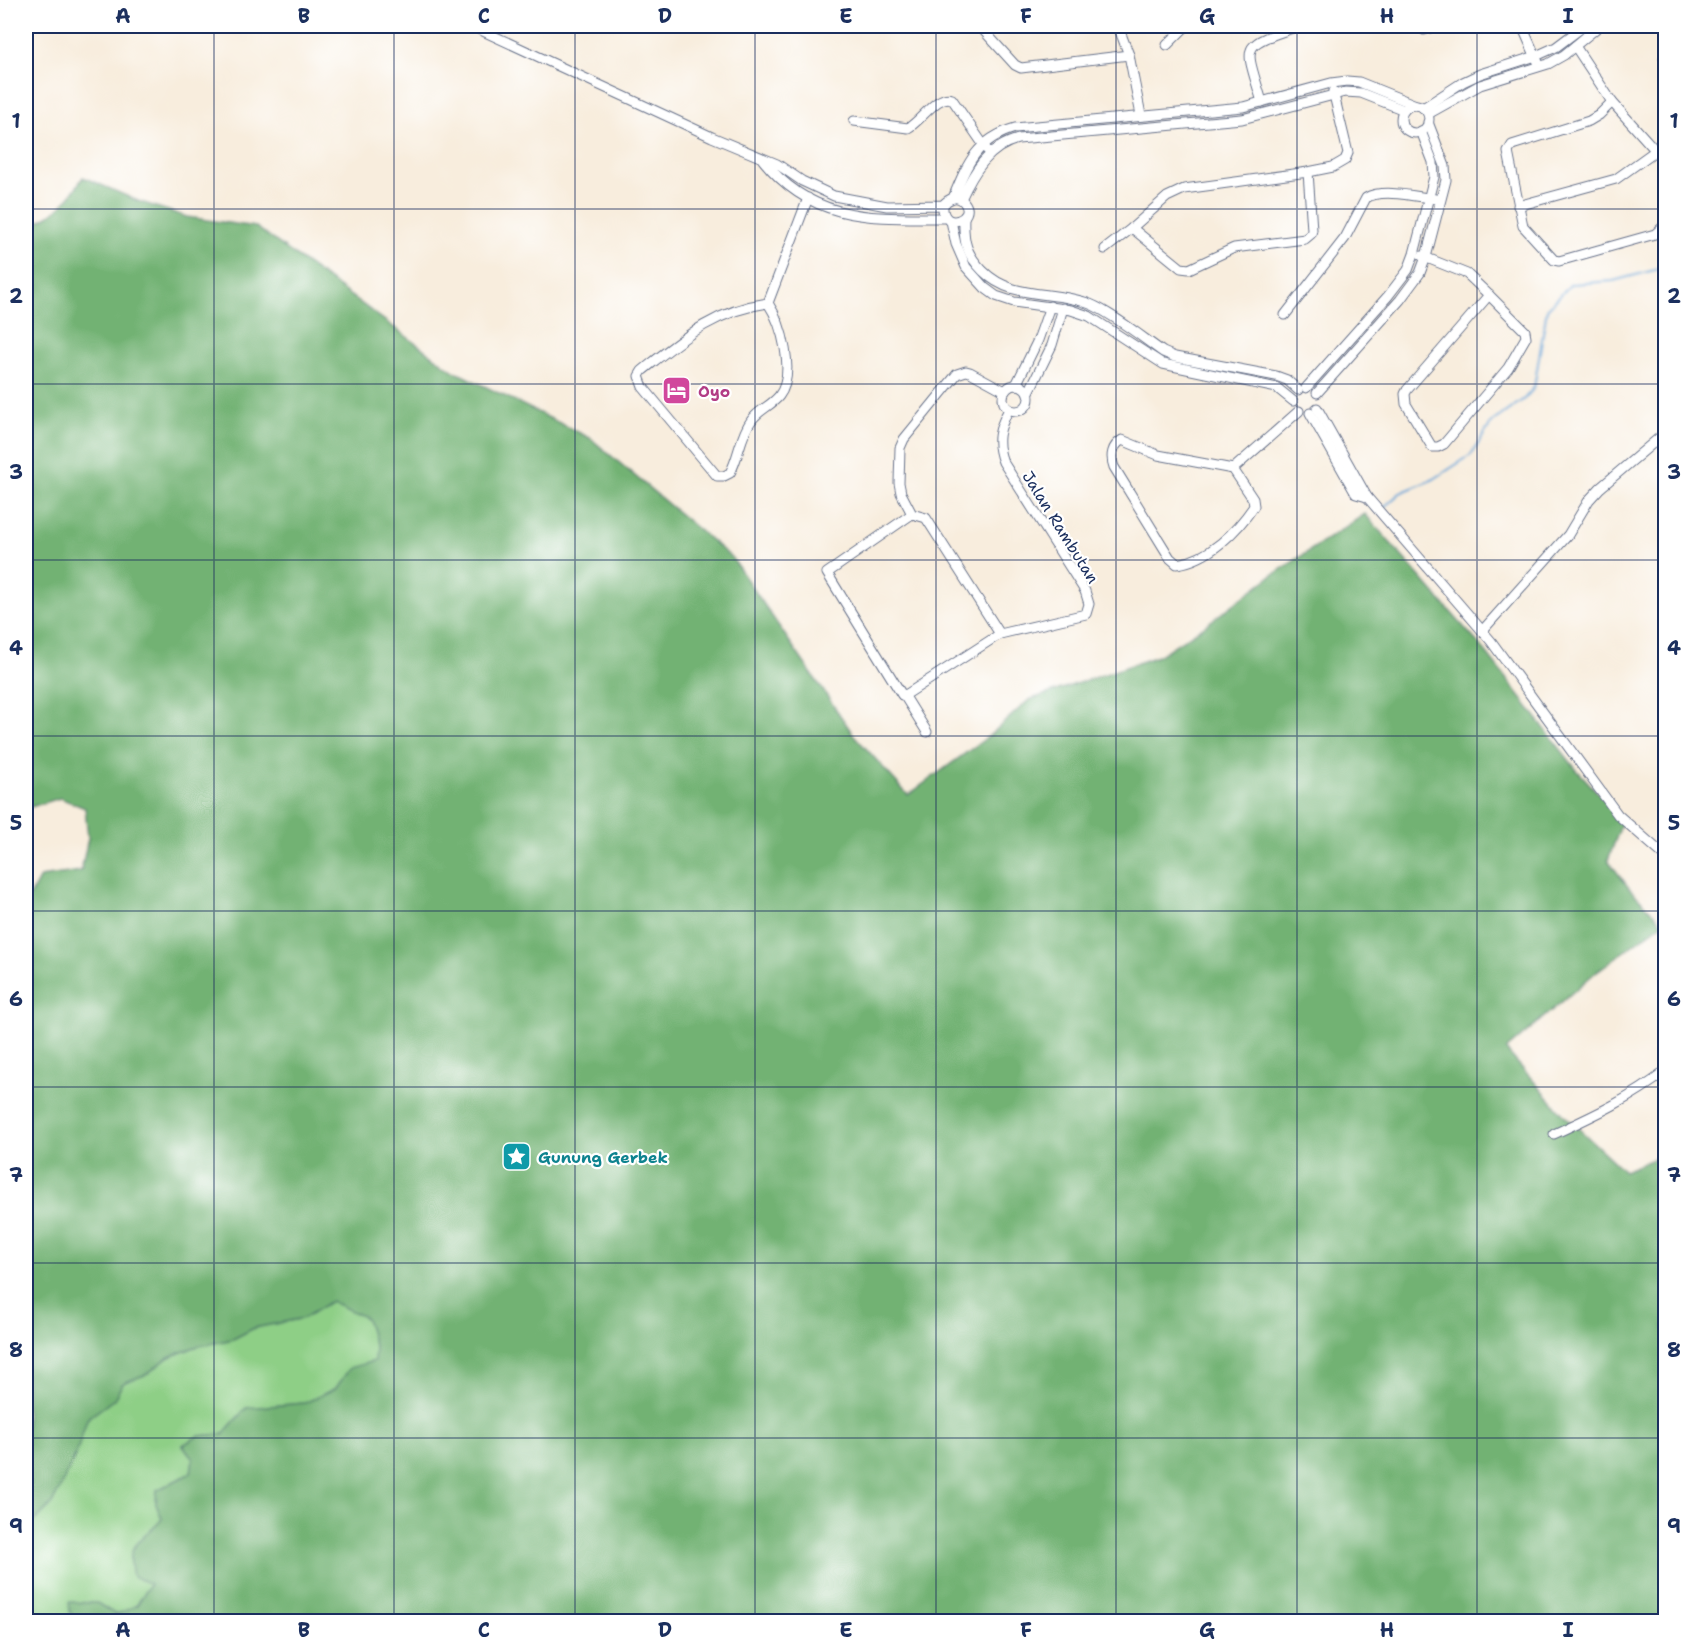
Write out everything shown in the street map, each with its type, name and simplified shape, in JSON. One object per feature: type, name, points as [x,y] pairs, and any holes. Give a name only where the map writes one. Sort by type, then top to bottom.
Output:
[{"type":"street","points":[[472,26],[763,160],[778,170],[834,196],[887,206],[944,205]]},
{"type":"street","points":[[982,26],[1008,57],[1021,68],[1129,54]]},
{"type":"street","points":[[1118,26],[1129,54],[1142,115]]},
{"type":"street","points":[[1167,45],[1186,26]]},
{"type":"street","points":[[1262,102],[1248,57],[1250,48],[1260,39],[1298,26]]},
{"type":"street","points":[[1424,30],[1435,26]]},
{"type":"street","points":[[1522,26],[1541,67]]},
{"type":"street","points":[[1293,401],[1400,283],[1408,270],[1433,185],[1434,169],[1421,131],[1424,112],[1471,78],[1556,47],[1584,26]]},
{"type":"street","points":[[957,199],[972,176],[990,155],[1007,143],[1018,139],[1242,118],[1334,94],[1361,93],[1404,110],[1424,112],[1480,85],[1541,67],[1557,59],[1599,26]]},
{"type":"street","points":[[1575,46],[1612,102],[1665,162]]},
{"type":"street","points":[[1665,55],[1665,64]]},
{"type":"street","points":[[957,199],[970,160],[983,145],[1005,131],[1015,128],[1231,108],[1331,83],[1359,82],[1424,112],[1445,166],[1446,180],[1420,273],[1412,286],[1317,393]]},
{"type":"street","points":[[1105,249],[1167,196],[1184,189],[1308,172],[1338,165],[1348,153],[1331,83]]},
{"type":"street","points":[[854,121],[908,128],[942,98],[949,97],[990,155]]},
{"type":"street","points":[[1612,102],[1589,121],[1512,145],[1508,152],[1520,219],[1527,232],[1554,260],[1559,261],[1655,234],[1665,224]]},
{"type":"street","points":[[1404,110],[1401,121],[1404,128],[1414,133],[1421,131]]},
{"type":"street","points":[[1089,120],[1089,132]]},
{"type":"street","points":[[1518,206],[1617,179],[1655,151]]},
{"type":"street","points":[[778,170],[808,198],[820,205],[848,214],[958,221],[964,217]]},
{"type":"street","points":[[1132,228],[1181,268],[1189,269],[1234,248],[1305,239],[1312,230],[1308,172]]},
{"type":"street","points":[[1285,315],[1345,238],[1366,198],[1392,193],[1442,200]]},
{"type":"street","points":[[768,303],[723,315],[693,331],[642,371],[639,376],[643,387],[717,476],[724,476],[730,472],[751,420],[775,401],[785,386],[786,365],[783,342],[777,320],[768,303],[808,198]]},
{"type":"street","points":[[1299,411],[1293,401],[1277,388],[1163,364],[1089,316],[1063,308],[1004,300],[985,288],[966,267],[949,219],[943,212],[944,205],[947,200],[957,199],[966,204],[963,236],[971,257],[990,278],[1010,289],[1077,299],[1094,306],[1175,357],[1276,376],[1302,389],[1317,393]]},
{"type":"street","points":[[887,206],[887,218]]},
{"type":"street","points":[[1414,254],[1467,274],[1489,295],[1525,331],[1526,337],[1508,368],[1444,444],[1432,447],[1406,404],[1405,394],[1489,295]]},
{"type":"street","points":[[1004,300],[1010,289]]},
{"type":"street","points":[[1050,306],[1038,340],[1016,385],[1005,391],[1003,399],[1009,409],[1017,411],[1029,402],[1029,394],[1052,345],[1063,308]]},
{"type":"street","points":[[904,695],[1000,634],[926,518],[912,514],[901,493],[898,458],[904,439],[961,372],[970,372],[1005,391]]},
{"type":"street","points":[[1016,385],[1023,387],[1029,394]]},
{"type":"street","points":[[1313,410],[1319,401],[1317,393]]},
{"type":"street","name":"Jalan Rambutan","points":[[1000,634],[1086,614],[1089,604],[1085,591],[1002,462],[998,451],[998,435],[1009,409]]},
{"type":"street","points":[[1233,469],[1299,411],[1313,410]]},
{"type":"street","points":[[1313,410],[1369,500],[1491,641],[1610,804],[1632,828],[1665,856]]},
{"type":"street","points":[[1482,632],[1568,535],[1589,500],[1665,432]]},
{"type":"street","points":[[1126,440],[1158,455],[1233,469],[1253,500],[1253,508],[1220,545],[1177,564],[1170,558],[1114,467],[1112,453],[1118,443],[1126,440]]},
{"type":"street","points":[[912,514],[827,573],[897,688],[904,695],[927,732]]},
{"type":"street","points":[[1554,1134],[1599,1113],[1665,1071]]},
{"type":"green space","points":[[83,177],[138,201],[187,217],[256,227],[454,371],[590,438],[732,558],[853,734],[908,795],[989,736],[1029,700],[1158,656],[1203,627],[1271,576],[1365,514],[1484,650],[1576,769],[1623,820],[1608,860],[1629,888],[1663,923],[1596,972],[1506,1050],[1563,1114],[1624,1171],[1665,1154],[1665,1621],[77,1621],[70,1612],[69,1602],[97,1603],[116,1615],[137,1605],[150,1584],[133,1576],[131,1556],[139,1541],[162,1519],[156,1504],[157,1490],[191,1473],[193,1459],[183,1445],[198,1436],[223,1434],[246,1408],[305,1403],[336,1388],[350,1368],[374,1361],[375,1348],[366,1318],[331,1301],[304,1318],[254,1328],[233,1339],[195,1347],[169,1357],[147,1374],[123,1383],[114,1399],[87,1419],[76,1454],[52,1504],[26,1529],[26,893],[30,896],[40,877],[81,871],[88,838],[85,808],[60,798],[31,807],[26,795],[26,224],[52,214],[73,192]]},
{"type":"green space","points":[[331,1301],[366,1318],[375,1348],[375,1361],[350,1368],[336,1388],[305,1403],[246,1408],[223,1434],[198,1436],[183,1445],[193,1459],[191,1473],[157,1490],[156,1504],[162,1519],[136,1545],[150,1584],[137,1605],[116,1615],[97,1603],[70,1612],[77,1621],[26,1622],[26,1529],[52,1504],[76,1454],[87,1419],[114,1399],[123,1383],[147,1374],[169,1357],[195,1347],[233,1339],[254,1328],[304,1318]]},
{"type":"waterway","points":[[1381,510],[1400,493],[1434,479],[1471,455],[1492,422],[1524,399],[1534,388],[1547,309],[1571,284],[1613,281],[1666,267]]},
{"type":"place","name":"Oyo","points":[[677,391]]},
{"type":"place","name":"Gunung Gerbek","points":[[517,1157]]}]
